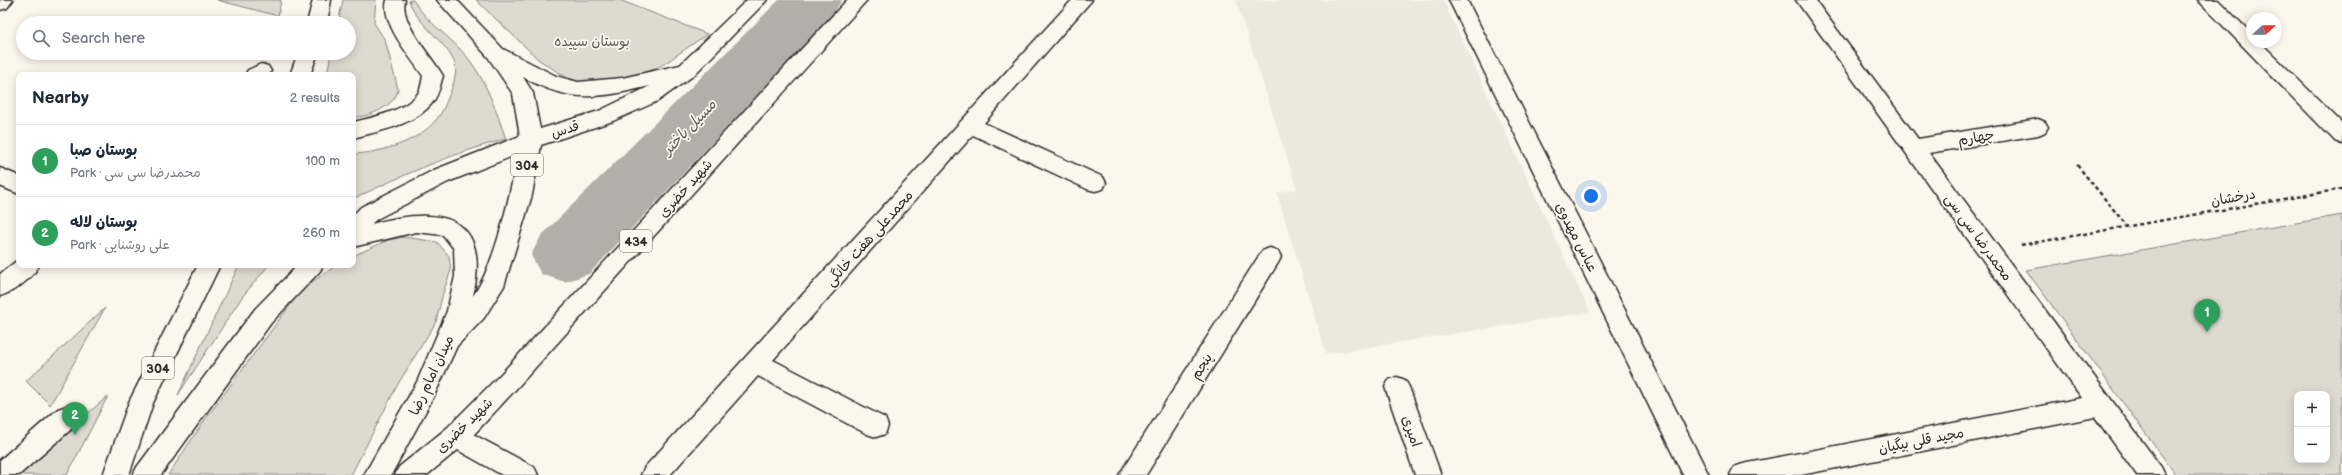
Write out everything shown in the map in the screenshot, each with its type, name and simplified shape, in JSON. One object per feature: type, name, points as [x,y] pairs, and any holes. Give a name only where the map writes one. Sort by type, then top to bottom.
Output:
[{"type":"street","points":[[0,3],[4,0]]},
{"type":"street","points":[[319,16],[322,0]]},
{"type":"street","points":[[356,129],[387,121],[407,111],[427,96],[433,76],[397,21],[394,6],[396,0]]},
{"type":"street","name":"304","points":[[446,0],[495,52],[523,93],[531,140],[521,195],[493,286],[476,311],[450,339]]},
{"type":"street","name":"قدس","points":[[356,225],[369,213],[441,176],[531,140],[606,116],[651,96],[687,70],[758,0]]},
{"type":"street","name":"شهید خضری","points":[[408,475],[456,436],[858,0]]},
{"type":"street","name":"محمدعلی هفت خانگی","points":[[654,475],[1083,0]]},
{"type":"street","name":"عباس مهدوی","points":[[1458,0],[1696,475]]},
{"type":"street","name":"محمدرضا سی سی","points":[[1805,0],[2152,475]]},
{"type":"street","points":[[2207,0],[2342,136]]},
{"type":"street","points":[[495,52],[544,79],[568,88],[610,88],[687,70]]},
{"type":"street","points":[[301,72],[305,60]]},
{"type":"street","points":[[307,72],[309,60]]},
{"type":"street","points":[[970,125],[1095,183]]},
{"type":"street","name":"چهارم","points":[[1913,148],[2038,127]]},
{"type":"street","points":[[0,176],[16,184]]},
{"type":"street","name":"میدان امام رضا","points":[[356,237],[390,228],[420,224],[436,224],[451,229],[462,240],[468,254],[467,274],[450,339],[409,422],[377,475]]},
{"type":"street","name":"پنجم","points":[[1132,475],[1270,257]]},
{"type":"street","points":[[0,287],[24,268]]},
{"type":"street","name":"304","points":[[116,475],[141,402],[208,268]]},
{"type":"street","points":[[146,475],[263,316],[309,268]]},
{"type":"street","points":[[756,363],[876,426]]},
{"type":"street","name":"امیری","points":[[1397,387],[1428,475]]},
{"type":"street","name":"مجید قلی بیگیان","points":[[1743,475],[2100,405]]},
{"type":"street","points":[[1,475],[66,417]]},
{"type":"street","points":[[456,436],[525,475]]},
{"type":"path","points":[[2077,165],[2128,226]]},
{"type":"path","name":"درخشان","points":[[1988,250],[2342,189]]},
{"type":"shaded area","points":[[1236,0],[1443,0],[1590,312],[1326,354],[1277,193],[1297,189]]},
{"type":"green space","points":[[217,0],[281,0],[278,16]]},
{"type":"green space","points":[[343,0],[376,0],[374,23],[385,40],[398,89],[396,95],[387,106],[373,113],[359,117],[356,117],[356,72],[328,72],[330,60],[356,60],[356,16],[340,16]]},
{"type":"green space","points":[[409,0],[413,0],[419,9],[461,50],[475,67],[486,87],[506,139],[428,165],[356,198],[356,154],[386,149],[398,145],[428,128],[436,120],[445,106],[453,84],[456,72],[454,61],[443,45],[417,16]]},
{"type":"green space","name":"بوستان سپیده","points":[[476,0],[619,0],[707,34],[664,64],[635,77],[595,82],[572,81],[539,60]]},
{"type":"green space","points":[[2342,215],[2342,475],[2176,475],[2026,270]]},
{"type":"green space","points":[[404,237],[437,242],[449,256],[451,270],[443,293],[436,322],[398,384],[351,475],[168,475],[204,421],[302,289],[333,268],[356,268],[356,255],[388,240]]},
{"type":"green space","points":[[238,268],[266,268],[242,297],[178,395]]},
{"type":"green space","points":[[105,308],[50,405],[26,381]]},
{"type":"green space","points":[[108,396],[67,475],[16,475]]},
{"type":"waterway","name":"مسیل باختر","points":[[565,255],[813,0]]},
{"type":"place","name":"بوستان صبا","points":[[2207,332]]},
{"type":"place","name":"بوستان لاله","points":[[75,435]]}]
